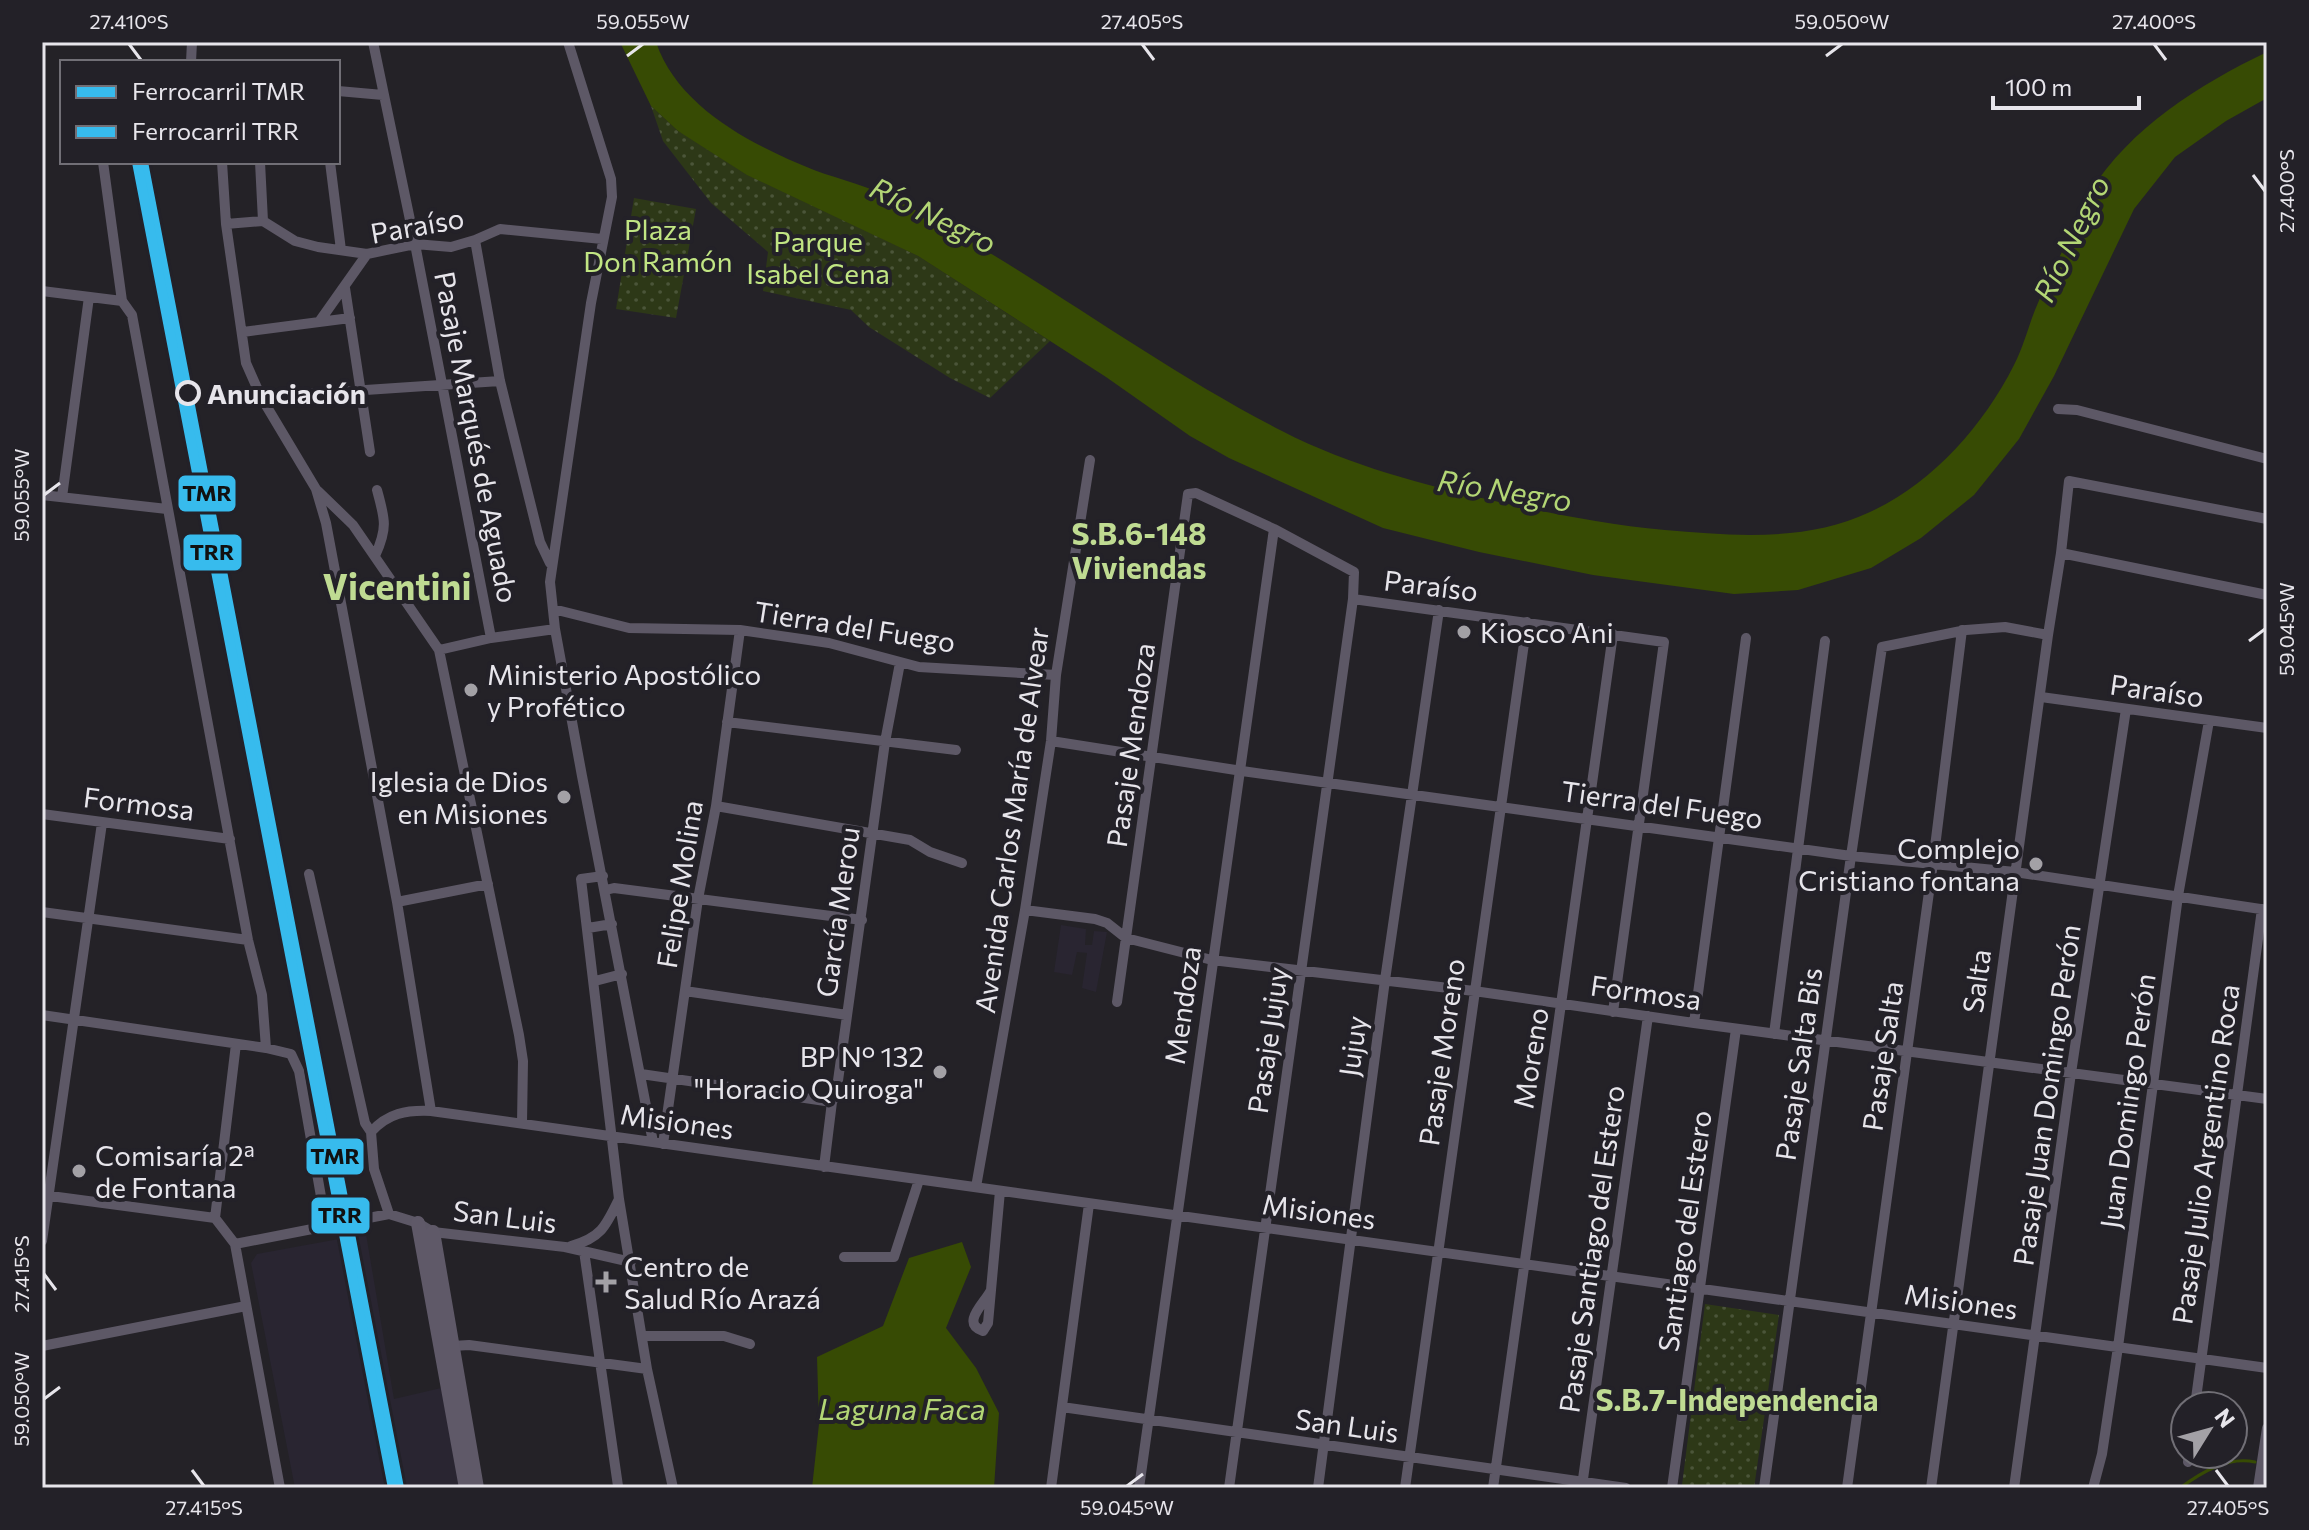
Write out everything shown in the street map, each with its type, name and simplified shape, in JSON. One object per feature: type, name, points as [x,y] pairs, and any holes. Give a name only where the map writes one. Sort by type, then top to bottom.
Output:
[{"type":"main road","points":[[418,1223],[466,1488]]},
{"type":"main road","points":[[433,1232],[477,1488]]},
{"type":"street","name":"Pasaje Marqués de Aguado","points":[[373,42],[491,638]]},
{"type":"street","points":[[568,42],[611,179],[612,197],[602,239],[551,565],[553,609],[641,1074],[658,1143]]},
{"type":"street","points":[[340,91],[383,95]]},
{"type":"street","points":[[103,164],[122,301],[132,315],[248,940],[262,995],[266,1048]]},
{"type":"street","points":[[222,164],[226,224],[246,363],[261,397],[316,489],[326,523],[397,902],[431,1111]]},
{"type":"street","points":[[260,164],[263,221]]},
{"type":"street","points":[[330,164],[341,250]]},
{"type":"street","points":[[226,224],[263,221],[295,241],[367,254]]},
{"type":"street","name":"Paraíso","points":[[319,322],[367,254],[415,244],[451,247],[500,229],[602,239]]},
{"type":"street","points":[[475,240],[500,381],[540,542],[551,565]]},
{"type":"street","points":[[345,288],[370,452]]},
{"type":"street","points":[[42,291],[122,301]]},
{"type":"street","points":[[62,497],[89,297]]},
{"type":"street","points":[[243,332],[350,318]]},
{"type":"street","points":[[261,397],[500,381]]},
{"type":"street","points":[[2058,409],[2092,414],[2267,459]]},
{"type":"street","name":"Avenida Carlos María de Alvear","points":[[976,1187],[1025,910],[1051,741],[1056,675],[1090,460]]},
{"type":"street","name":"Salta","points":[[1931,1488],[2069,481],[2267,519]]},
{"type":"street","points":[[316,489],[353,525],[439,650],[523,1061],[522,1123]]},
{"type":"street","points":[[375,556],[384,537],[385,521],[377,490]]},
{"type":"street","name":"Paraíso","points":[[1188,494],[1196,493],[1209,498],[1354,572],[1353,599],[1664,642],[1640,825]]},
{"type":"street","name":"Pasaje Mendoza","points":[[1117,1002],[1188,494]]},
{"type":"street","points":[[42,495],[167,509]]},
{"type":"street","name":"Mendoza","points":[[1139,1488],[1274,529]]},
{"type":"street","points":[[2061,553],[2267,595]]},
{"type":"street","name":"Pasaje Jujuy","points":[[1229,1488],[1353,599]]},
{"type":"street","name":"Tierra del Fuego","points":[[553,609],[629,628],[740,630],[829,643],[900,663],[1056,675]]},
{"type":"street","name":"Jujuy","points":[[1318,1488],[1385,980],[1439,610]]},
{"type":"street","name":"Pasaje Moreno","points":[[1405,1488],[1527,622]]},
{"type":"street","points":[[1962,630],[2005,627],[2048,635]]},
{"type":"street","points":[[439,650],[491,638],[555,629]]},
{"type":"street","name":"Felipe Molina","points":[[658,1143],[672,1079],[698,899],[716,806],[740,630]]},
{"type":"street","name":"Pasaje Salta Bis","points":[[1764,1488],[1882,647],[1962,630]]},
{"type":"street","name":"Pasaje Salta","points":[[1847,1488],[1962,630]]},
{"type":"street","name":"Moreno","points":[[1493,1488],[1522,1264],[1562,1004],[1613,634]]},
{"type":"street","points":[[1694,1023],[1746,638]]},
{"type":"street","points":[[1774,1034],[1825,641]]},
{"type":"street","name":"García Merou","points":[[824,1167],[862,920],[885,742],[900,663]]},
{"type":"street","name":"Paraíso","points":[[2041,697],[2267,728]]},
{"type":"street","name":"Pasaje Juan Domingo Perón","points":[[2014,1488],[2071,1073],[2126,709]]},
{"type":"street","name":"Juan Domingo Perón","points":[[2093,1488],[2102,1454],[2118,1347],[2178,896],[2209,721]]},
{"type":"street","points":[[727,722],[956,750]]},
{"type":"street","name":"Tierra del Fuego","points":[[1051,741],[1242,771],[1851,856],[2015,872],[2264,909]]},
{"type":"street","points":[[716,806],[910,840],[930,852],[962,863]]},
{"type":"street","name":"Formosa","points":[[42,814],[230,839]]},
{"type":"street","points":[[42,1241],[45,1195],[90,919],[102,823]]},
{"type":"street","points":[[1613,1012],[1640,825]]},
{"type":"street","points":[[309,874],[365,1123],[371,1132],[374,1169],[389,1214]]},
{"type":"street","points":[[603,876],[581,879],[595,981],[610,1136],[647,1369],[673,1488]]},
{"type":"street","points":[[397,902],[488,884]]},
{"type":"street","points":[[606,890],[614,888],[862,920]]},
{"type":"street","name":"Pasaje Julio Argentino Roca","points":[[2197,1390],[2264,909]]},
{"type":"street","name":"Formosa","points":[[1025,910],[1095,919],[1107,923],[1126,938],[1212,960],[1474,991],[2267,1099]]},
{"type":"street","points":[[42,912],[248,940]]},
{"type":"street","points":[[588,928],[612,924]]},
{"type":"street","points":[[595,981],[622,974]]},
{"type":"street","points":[[685,991],[847,1015]]},
{"type":"street","points":[[42,1015],[291,1054],[299,1071],[326,1225]]},
{"type":"street","name":"Pasaje Santiago del Estero","points":[[1582,1485],[1648,1016]]},
{"type":"street","name":"Santiago del Estero","points":[[1672,1488],[1736,1029]]},
{"type":"street","points":[[236,1044],[215,1218],[235,1244],[280,1488]]},
{"type":"street","points":[[641,1074],[832,1102]]},
{"type":"street","name":"Misiones","points":[[371,1132],[383,1119],[407,1110],[431,1111],[2267,1368]]},
{"type":"street","points":[[844,1257],[894,1257],[919,1180]]},
{"type":"street","points":[[991,1290],[1000,1191]]},
{"type":"street","points":[[45,1195],[215,1218]]},
{"type":"street","points":[[565,1247],[590,1241],[606,1225],[619,1199]]},
{"type":"street","points":[[1051,1488],[1089,1204]]},
{"type":"street","name":"San Luis","points":[[235,1244],[389,1214],[418,1223],[433,1232],[565,1247],[631,1262]]},
{"type":"street","points":[[584,1251],[618,1486]]},
{"type":"street","points":[[42,1346],[246,1306]]},
{"type":"street","points":[[642,1336],[724,1336],[750,1344]]},
{"type":"street","points":[[453,1346],[469,1345],[647,1369]]},
{"type":"street","name":"San Luis","points":[[1062,1407],[1582,1485],[1626,1488]]},
{"type":"street","points":[[2258,1488],[2267,1428]]},
{"type":"shaded area","points":[[1061,925],[1086,929],[1085,945],[1092,945],[1094,931],[1107,932],[1096,992],[1082,988],[1087,953],[1077,952],[1072,975],[1054,972]]},
{"type":"shaded area","points":[[366,1234],[394,1399],[441,1388],[460,1488],[295,1488],[251,1263],[257,1254]]},
{"type":"green space","name":"Parque Isabel Cena","points":[[651,106],[678,131],[836,216],[918,256],[1050,341],[990,398],[950,378],[869,327],[851,310],[763,291],[768,252],[711,203],[663,141]]},
{"type":"green space","name":"Plaza Don Ramón","points":[[634,198],[696,209],[676,318],[616,309]]},
{"type":"green space","points":[[1705,1304],[1779,1315],[1754,1488],[1682,1485]]},
{"type":"water","name":"Río Negro","points":[[620,42],[656,42],[682,86],[700,105],[743,136],[814,170],[888,196],[947,228],[1184,376],[1308,443],[1388,473],[1520,506],[1623,525],[1743,535],[1795,532],[1846,522],[1893,500],[1935,469],[1971,431],[2001,388],[2087,197],[2106,169],[2168,110],[2217,78],[2267,52],[2267,98],[2226,121],[2175,157],[2134,209],[2054,376],[2019,439],[1974,495],[1921,538],[1871,568],[1798,590],[1734,594],[1593,575],[1479,552],[1383,528],[1229,458],[1190,436],[1106,377],[918,256],[747,175],[678,131],[651,106]]},
{"type":"water","name":"Laguna Faca","points":[[962,1242],[971,1267],[946,1328],[976,1368],[999,1413],[994,1488],[812,1488],[819,1424],[817,1357],[883,1326],[909,1258]]},
{"type":"waterway","points":[[2180,1488],[2225,1463],[2255,1462]]},
{"type":"rail line","name":"TRR","points":[[137,164],[393,1488]]},
{"type":"rail line","name":"TMR","points":[[143,164],[399,1488]]},
{"type":"place","name":"Anunciación","points":[[188,393]]},
{"type":"place","name":"Kiosco Ani","points":[[1464,632]]},
{"type":"place","name":"Ministerio Apostólico y Profético","points":[[471,690]]},
{"type":"place","name":"Iglesia de Dios en Misiones","points":[[564,797]]},
{"type":"place","name":"Complejo Cristiano fontana","points":[[2036,864]]},
{"type":"place","name":"BP N° 132 \"Horacio Quiroga\"","points":[[940,1072]]},
{"type":"place","name":"Comisaría 2ª de Fontana","points":[[79,1171]]},
{"type":"place","name":"Centro de Salud Río Arazá","points":[[606,1282]]},
{"type":"district","name":"S.B.6-148 Viviendas","points":[[1139,549]]},
{"type":"district","name":"Vicentini","points":[[397,585]]},
{"type":"district","name":"S.B.7-Independencia","points":[[1737,1398]]}]
